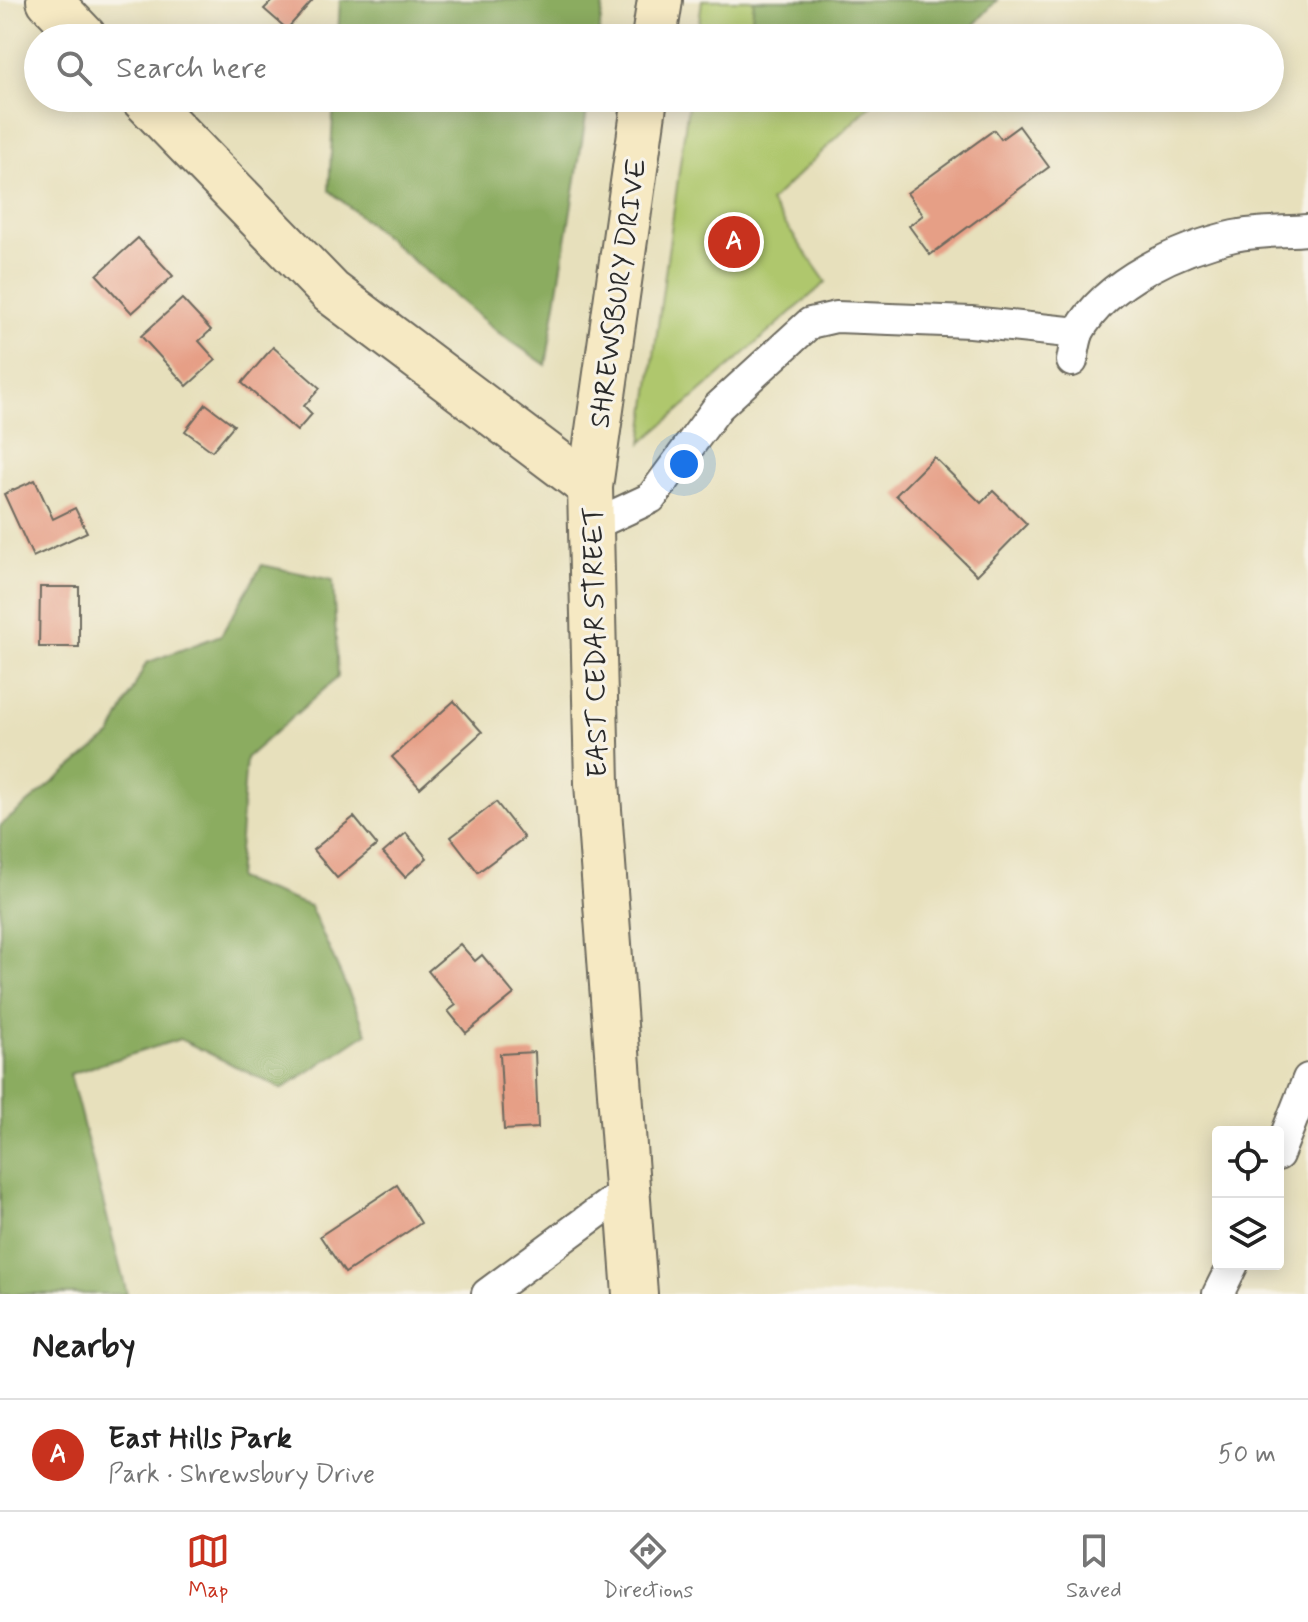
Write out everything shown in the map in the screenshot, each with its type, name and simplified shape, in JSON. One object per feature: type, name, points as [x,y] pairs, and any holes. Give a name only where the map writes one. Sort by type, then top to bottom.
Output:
[{"type":"main road","points":[[49,0],[72,24]]},
{"type":"main road","points":[[656,24],[660,0]]},
{"type":"main road","name":"EAST CEDAR STREET","points":[[157,112],[331,292],[591,507],[597,783],[625,1192],[635,1294]]},
{"type":"main road","name":"SHREWSBURY DRIVE","points":[[591,507],[643,112]]},
{"type":"street","points":[[591,507],[651,498],[718,407],[810,323],[836,317],[971,322],[1075,347],[1102,301],[1139,275],[1196,248],[1235,236],[1308,230]]},
{"type":"street","points":[[1284,1140],[1308,1079]]},
{"type":"street","points":[[487,1294],[625,1192]]},
{"type":"street","points":[[1218,1294],[1230,1270]]},
{"type":"green space","points":[[340,0],[604,0],[600,24],[339,24]]},
{"type":"green space","points":[[702,0],[980,0],[955,24],[699,24]]},
{"type":"green space","points":[[754,0],[997,0],[975,24],[752,24]]},
{"type":"green space","points":[[333,112],[587,112],[546,365],[499,333],[329,190]]},
{"type":"green space","points":[[687,112],[863,112],[770,202],[826,282],[642,443]]},
{"type":"green space","points":[[262,565],[333,580],[338,677],[246,758],[237,879],[310,906],[367,1033],[282,1089],[180,1039],[70,1074],[127,1294],[0,1294],[0,826],[111,735],[146,663],[221,635]]},
{"type":"building","points":[[273,0],[312,1],[291,24],[281,24],[264,9]]},
{"type":"building","points":[[1019,126],[1049,167],[930,255],[909,226],[923,215],[907,193],[994,130],[1001,139]]},
{"type":"building","points":[[138,238],[173,276],[132,313],[97,275]]},
{"type":"building","points":[[182,299],[211,330],[199,341],[216,360],[187,386],[141,336]]},
{"type":"building","points":[[273,347],[320,388],[304,406],[312,414],[297,431],[242,383]]},
{"type":"building","points":[[206,404],[234,425],[212,451],[185,431]]},
{"type":"building","points":[[934,457],[981,503],[993,491],[1027,524],[977,575],[896,495]]},
{"type":"building","points":[[35,480],[53,519],[75,508],[87,532],[33,557],[4,494]]},
{"type":"building","points":[[40,587],[79,587],[79,647],[39,647]]},
{"type":"building","points":[[454,701],[482,732],[420,788],[392,757]]},
{"type":"building","points":[[496,802],[524,838],[478,872],[451,837]]},
{"type":"building","points":[[354,817],[377,845],[337,878],[313,850]]},
{"type":"building","points":[[406,833],[427,858],[405,877],[383,853]]},
{"type":"building","points":[[460,944],[475,961],[482,955],[514,994],[466,1033],[448,1011],[456,1005],[428,971]]},
{"type":"building","points":[[535,1052],[538,1128],[504,1130],[500,1054]]},
{"type":"building","points":[[397,1185],[421,1223],[345,1273],[320,1236]]},
{"type":"place","name":"East Hills Park","points":[[734,242]]}]
